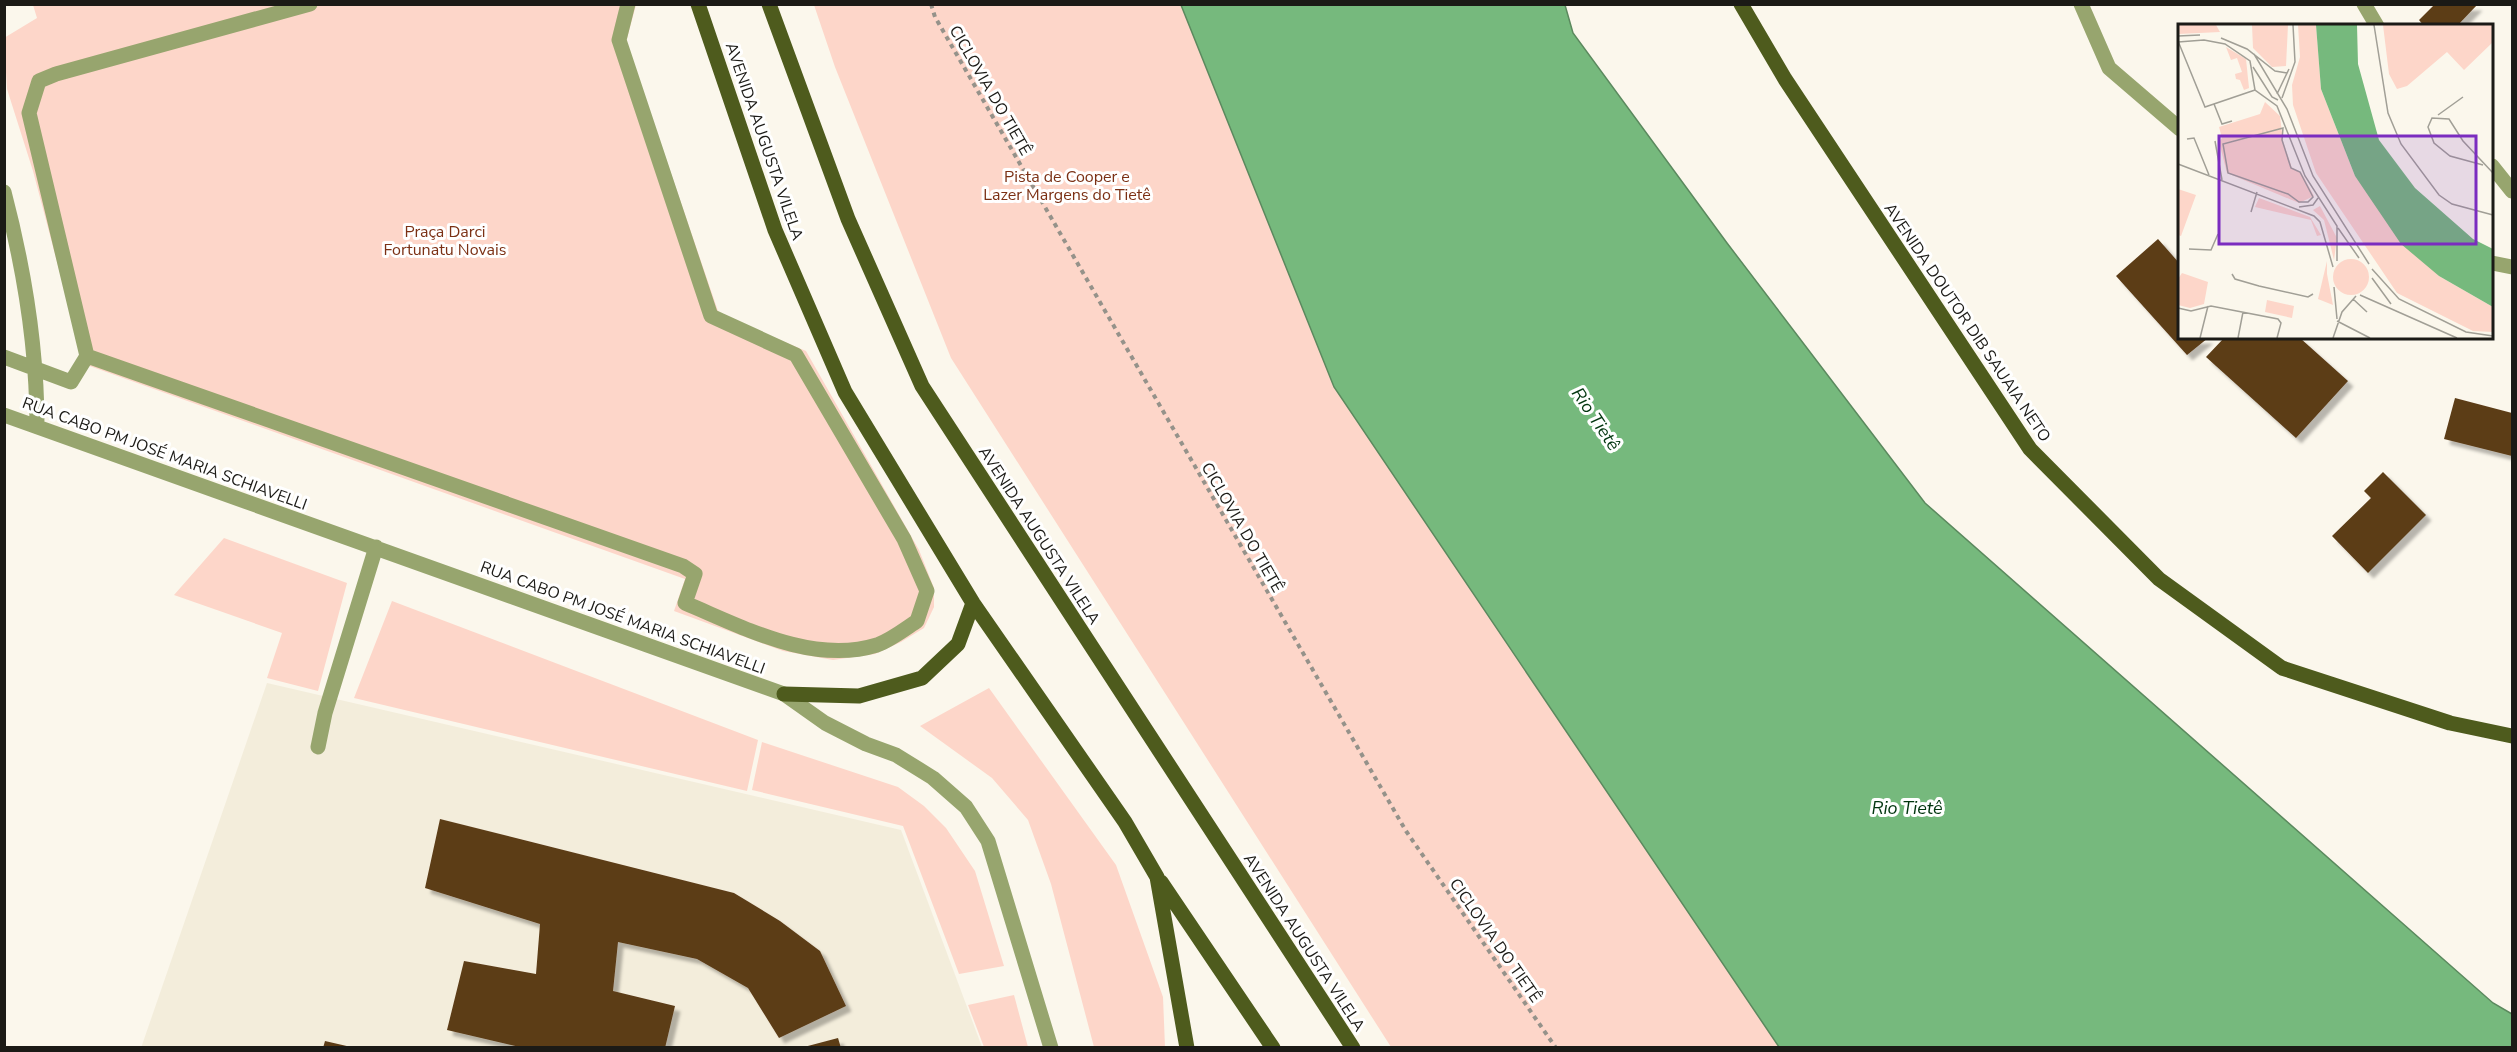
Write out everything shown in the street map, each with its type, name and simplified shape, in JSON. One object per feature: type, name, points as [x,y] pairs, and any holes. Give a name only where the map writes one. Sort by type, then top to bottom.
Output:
[{"type":"main road","name":"AVENIDA AUGUSTA VILELA","points":[[698,4],[775,230],[845,392],[973,603],[1125,822],[1157,877],[1187,1047]]},
{"type":"main road","name":"AVENIDA AUGUSTA VILELA","points":[[769,4],[848,219],[922,386],[1353,1047]]},
{"type":"main road","points":[[779,4],[800,86]]},
{"type":"main road","name":"AVENIDA DOUTOR DIB SAUAIA NETO","points":[[1741,4],[1791,89],[2030,449],[2159,579],[2283,668],[2450,723],[2512,736]]},
{"type":"main road","points":[[784,694],[859,696],[922,678],[958,644],[973,603]]},
{"type":"main road","points":[[1157,877],[1274,1047]]},
{"type":"street","points":[[4,357],[71,382],[87,356],[29,113],[39,81],[56,74],[310,4]]},
{"type":"street","points":[[87,356],[683,566],[695,574],[685,603],[782,642],[835,650],[878,644],[917,621],[927,591],[909,549],[796,355],[711,316],[619,40],[628,4]]},
{"type":"street","points":[[2081,4],[2109,68],[2178,127]]},
{"type":"street","points":[[2364,4],[2377,24]]},
{"type":"street","points":[[2493,167],[2512,191]]},
{"type":"street","points":[[4,192],[37,369],[37,426]]},
{"type":"street","points":[[2493,263],[2512,267]]},
{"type":"street","name":"RUA CABO PM JOSÉ MARIA SCHIAVELLI","points":[[4,415],[784,694],[825,723],[866,744],[896,754],[933,778],[966,807],[988,841],[1051,1047]]},
{"type":"street","points":[[318,747],[325,713],[376,547]]},
{"type":"path","name":"CICLOVIA DO TIETÊ","points":[[931,4],[959,58],[1406,831],[1556,1047]]},
{"type":"shaded area","points":[[267,683],[901,830],[982,1047],[141,1048]]},
{"type":"green space","name":"Praça Darci Fortunatu Novais","points":[[33,5],[636,5],[626,42],[719,314],[806,351],[919,550],[934,588],[934,607],[924,628],[875,654],[833,660],[783,651],[674,611],[685,579],[84,364],[33,171],[7,89],[4,38],[37,18]]},
{"type":"green space","name":"Pista de Cooper e Lazer Margens do Tietê","points":[[814,5],[1181,5],[1334,387],[1779,1047],[1391,1047],[951,358],[835,67]]},
{"type":"green space","points":[[224,538],[347,583],[318,691],[267,678],[282,633],[174,595]]},
{"type":"green space","points":[[392,601],[758,740],[747,791],[354,698]]},
{"type":"green space","points":[[989,688],[1116,865],[1163,997],[1165,1047],[1094,1047],[1051,884],[1028,820],[992,778],[920,726]]},
{"type":"green space","points":[[762,742],[898,787],[924,806],[946,828],[975,871],[1004,966],[959,974],[903,826],[752,790]]},
{"type":"green space","points":[[1014,995],[1028,1047],[984,1047],[968,1005]]},
{"type":"water","name":"Rio Tietê","points":[[1181,5],[1565,5],[1573,33],[1727,243],[1925,503],[2493,1003],[2512,1014],[2512,1047],[1779,1047],[1334,387]]},
{"type":"building","points":[[2434,5],[2477,5],[2459,24],[2422,24],[2419,20]]},
{"type":"building","points":[[2158,239],[2178,262],[2178,339],[2207,339],[2187,355],[2116,276]]},
{"type":"building","points":[[2223,339],[2301,339],[2348,381],[2296,438],[2206,357]]},
{"type":"building","points":[[2455,398],[2512,413],[2512,456],[2444,439]]},
{"type":"building","points":[[2383,472],[2426,515],[2368,573],[2332,536],[2371,498],[2364,491]]},
{"type":"building","points":[[440,819],[734,893],[780,921],[820,951],[846,1006],[779,1038],[748,988],[697,959],[618,942],[613,991],[675,1006],[665,1048],[524,1048],[447,1030],[464,961],[536,974],[540,924],[425,888]]},
{"type":"building","points":[[838,1038],[841,1048],[804,1048],[804,1047]]},
{"type":"building","points":[[325,1041],[351,1047],[351,1048],[323,1048]]}]
